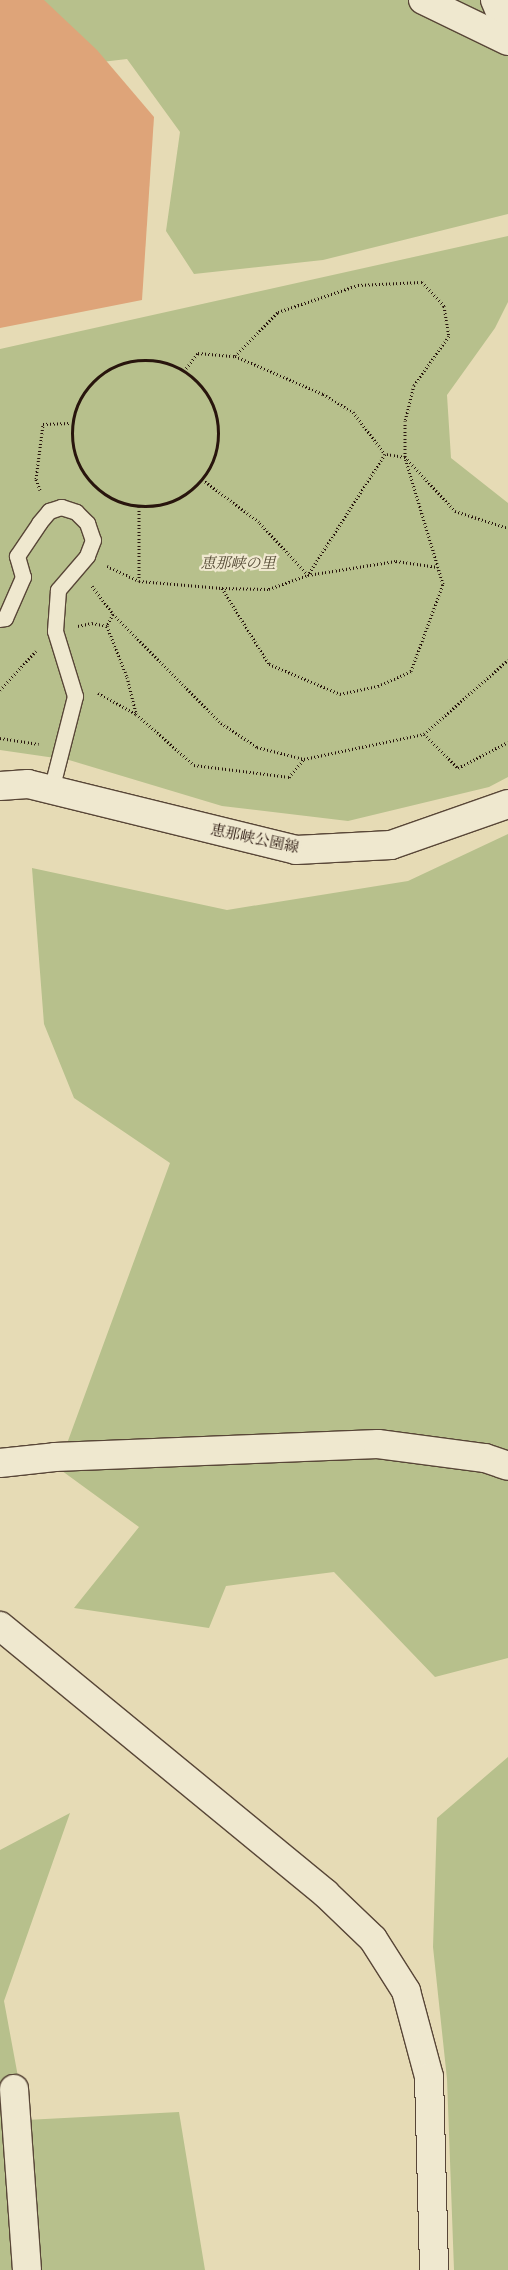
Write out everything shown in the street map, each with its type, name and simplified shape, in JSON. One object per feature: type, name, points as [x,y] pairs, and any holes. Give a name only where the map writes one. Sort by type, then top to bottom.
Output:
[{"type":"street","points":[[423,0],[508,41]]},
{"type":"street","points":[[495,0],[508,30]]},
{"type":"street","name":"恵那峡公園線","points":[[0,786],[28,784],[296,850],[391,845],[508,804]]},
{"type":"street","points":[[0,1463],[54,1458],[378,1444],[485,1458],[508,1466]]},
{"type":"street","points":[[0,1626],[325,1893],[373,1940],[406,1991],[429,2077],[434,2270]]},
{"type":"street","points":[[14,2089],[27,2270]]},
{"type":"lane","points":[[0,619],[6,618],[22,577],[17,556],[49,511],[61,507],[76,512],[88,524],[93,540],[82,562],[58,590],[55,632],[75,696],[51,790]]},
{"type":"path","points":[[222,588],[269,664],[340,694],[378,686],[411,671],[443,584],[405,457],[405,421],[414,385],[449,336],[444,306],[422,282],[358,285],[278,312],[235,356]]},
{"type":"path","points":[[184,371],[198,353],[235,356],[323,394],[352,412],[385,454],[405,457],[455,511],[508,528]]},
{"type":"path","points":[[136,360],[161,361],[184,371],[203,387],[215,409],[219,434],[215,458],[203,480],[185,496],[170,502],[139,507],[116,501],[96,488],[80,469],[72,447],[72,423],[79,400],[92,381],[112,366],[136,360]]},
{"type":"path","points":[[49,511],[36,478],[43,424],[72,423]]},
{"type":"path","points":[[308,575],[385,454]]},
{"type":"path","points":[[203,480],[260,522],[308,575]]},
{"type":"path","points":[[139,507],[139,581]]},
{"type":"path","points":[[82,562],[139,581],[222,588],[269,589],[308,575],[396,561],[438,567]]},
{"type":"path","points":[[82,562],[113,614],[221,724],[257,747],[304,759],[424,734],[508,660]]},
{"type":"path","points":[[113,614],[107,626],[127,677],[136,714]]},
{"type":"path","points":[[75,696],[98,693],[136,714],[194,766],[289,777],[304,759]]},
{"type":"path","points":[[424,734],[458,768],[508,742]]},
{"type":"path","points":[[0,738],[62,747]]},
{"type":"green space","points":[[0,0],[508,0],[508,214],[323,260],[194,274],[166,231],[180,132],[127,59],[25,71]]},
{"type":"green space","name":"恵那峡の里","points":[[508,236],[508,302],[495,328],[447,395],[451,458],[508,503],[508,777],[489,787],[348,821],[222,806],[69,760],[0,750],[0,349]]},
{"type":"green space","points":[[508,834],[508,1658],[435,1677],[334,1572],[226,1586],[209,1628],[74,1608],[139,1527],[58,1468],[170,1163],[74,1098],[44,1024],[32,868],[227,910],[408,881]]},
{"type":"green space","points":[[508,1757],[508,2270],[454,2270],[447,2079],[433,1947],[437,1818]]},
{"type":"green space","points":[[70,1813],[4,2001],[26,2120],[179,2112],[205,2270],[0,2270],[0,1850]]},
{"type":"building","points":[[0,0],[44,0],[97,50],[154,117],[142,300],[0,328]]}]
